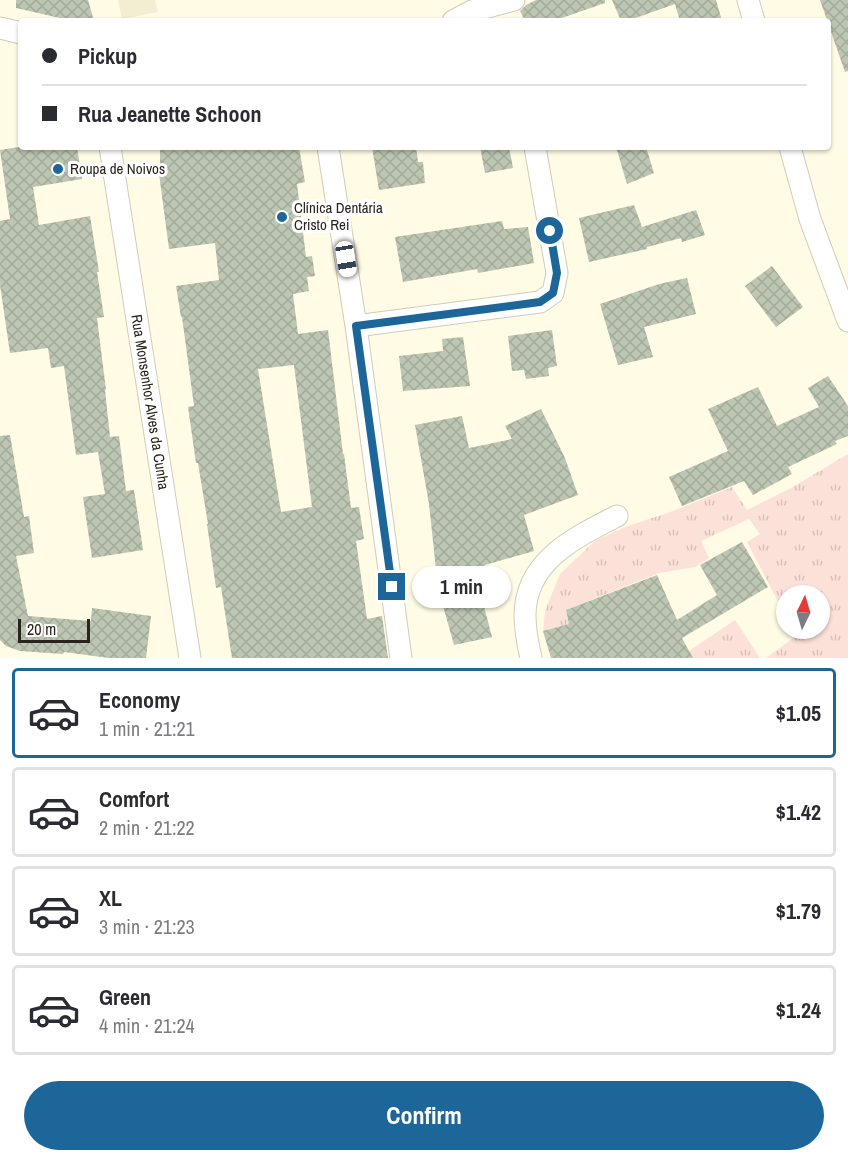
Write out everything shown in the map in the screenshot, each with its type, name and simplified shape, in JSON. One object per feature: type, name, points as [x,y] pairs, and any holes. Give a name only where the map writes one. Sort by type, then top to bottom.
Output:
[{"type":"street","points":[[468,13],[514,0]]},
{"type":"street","points":[[748,0],[753,18]]},
{"type":"street","points":[[0,28],[18,32]]},
{"type":"street","name":"Rua Monsenhor Alves da Cunha","points":[[111,150],[190,658]]},
{"type":"street","points":[[328,150],[356,326],[401,658]]},
{"type":"street","points":[[356,326],[540,302],[553,293],[557,273],[536,150]]},
{"type":"street","points":[[791,150],[810,219],[848,321]]},
{"type":"street","points":[[531,658],[525,616],[527,595],[536,573],[551,556],[583,533],[617,516]]},
{"type":"shaded area","points":[[118,0],[155,0],[158,12],[122,18]]},
{"type":"green space","points":[[848,454],[848,658],[766,658],[792,639],[830,639],[830,585],[776,585],[776,598],[747,542],[760,534],[749,519],[701,541],[709,558],[695,567],[659,573],[566,610],[569,624],[543,631],[545,611],[560,574],[596,540],[732,487],[747,510],[791,488]]},
{"type":"green space","points":[[735,620],[760,658],[693,658],[689,651]]},
{"type":"building","points":[[16,0],[88,0],[93,18],[60,18],[16,8]]},
{"type":"building","points":[[536,0],[605,0],[605,3],[562,18],[524,18],[520,11]]},
{"type":"building","points":[[612,0],[716,0],[721,18],[679,18],[675,4],[635,18],[620,18]]},
{"type":"building","points":[[820,0],[848,0],[848,71],[845,72],[831,32],[831,18],[826,18]]},
{"type":"building","points":[[18,147],[18,150],[77,150],[82,179],[33,187],[39,225],[90,216],[104,317],[97,318],[110,437],[119,436],[126,491],[134,490],[143,550],[92,558],[83,497],[105,494],[98,452],[76,455],[64,366],[51,368],[48,348],[10,353],[0,285],[0,221],[10,219],[0,150]]},
{"type":"building","points":[[160,150],[300,150],[305,182],[297,184],[306,257],[312,256],[315,276],[307,277],[309,291],[293,294],[298,334],[328,330],[351,508],[359,507],[364,539],[356,541],[367,619],[382,616],[388,658],[232,658],[221,587],[216,588],[208,524],[198,463],[196,463],[188,407],[194,406],[176,286],[219,280],[215,243],[169,249],[158,166],[160,166]],"holes":[[[294,365],[312,507],[281,512],[258,369]]]},
{"type":"building","points":[[372,150],[416,150],[418,162],[423,162],[425,183],[379,190]]},
{"type":"building","points":[[481,150],[510,150],[513,168],[485,173]]},
{"type":"building","points":[[617,150],[647,150],[654,173],[627,184]]},
{"type":"building","points":[[634,205],[642,227],[696,210],[705,235],[682,242],[681,238],[647,247],[647,249],[589,262],[579,218]]},
{"type":"building","points":[[502,221],[504,229],[528,227],[534,263],[478,273],[477,269],[403,282],[395,237]]},
{"type":"building","points":[[772,266],[803,307],[776,327],[745,286]]},
{"type":"building","points":[[687,278],[696,314],[644,327],[653,357],[618,365],[600,304],[659,284]]},
{"type":"building","points":[[552,330],[557,366],[548,368],[549,376],[526,379],[524,370],[512,371],[508,336]]},
{"type":"building","points":[[463,337],[470,386],[403,391],[399,356],[443,351],[442,339]]},
{"type":"building","points":[[828,376],[848,406],[848,436],[835,441],[837,444],[788,467],[792,474],[753,495],[744,481],[682,506],[669,477],[728,451],[708,409],[758,387],[777,426],[819,407],[808,388]]},
{"type":"building","points":[[541,409],[565,458],[578,495],[524,515],[534,551],[485,565],[486,570],[475,572],[492,637],[454,645],[438,588],[429,504],[415,425],[462,416],[469,448],[512,439],[505,426]]},
{"type":"building","points":[[10,435],[24,517],[29,516],[34,553],[16,556],[28,616],[91,621],[92,608],[151,616],[146,658],[109,658],[64,652],[63,654],[20,651],[6,646],[0,640],[0,436]]},
{"type":"building","points":[[742,542],[768,587],[682,638],[693,658],[551,658],[543,631],[569,624],[566,610],[657,575],[677,620],[717,595],[700,565]]},
{"type":"place","name":"Roupa de Noivos","points":[[58,169]]},
{"type":"place","name":"Clínica Dentária Cristo Rei","points":[[282,217]]},
{"type":"route","points":[[392,587],[356,326],[540,302],[553,293],[557,273],[550,231]]}]
